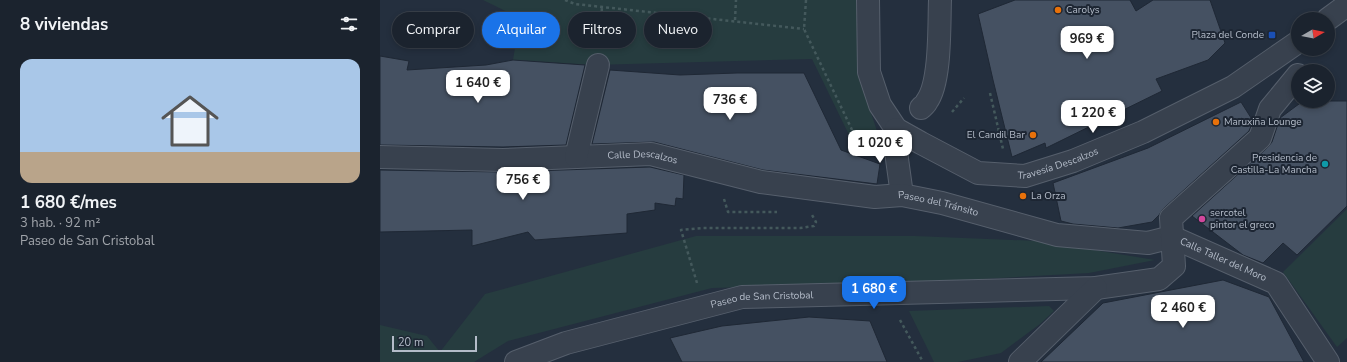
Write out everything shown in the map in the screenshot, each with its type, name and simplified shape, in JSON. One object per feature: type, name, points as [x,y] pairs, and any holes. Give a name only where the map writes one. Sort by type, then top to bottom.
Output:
[{"type":"street","points":[[868,0],[869,72],[880,105],[896,129]]},
{"type":"street","points":[[921,108],[928,101],[935,83],[939,44],[940,0]]},
{"type":"street","points":[[1335,14],[1347,5]]},
{"type":"street","name":"Travesía Descalzos","points":[[896,129],[978,173],[1025,176],[1073,160],[1143,132],[1233,87],[1291,47]]},
{"type":"street","points":[[576,157],[598,65]]},
{"type":"street","points":[[1172,237],[1171,218],[1260,138],[1270,109],[1291,84]]},
{"type":"street","name":"Paseo del Tránsito","points":[[896,129],[896,158],[902,195],[942,203],[1057,235],[1148,243],[1172,237]]},
{"type":"street","name":"Calle Descalzos","points":[[380,158],[503,160],[651,154],[761,182],[875,197],[902,195]]},
{"type":"street","name":"Paseo de San Cristobal","points":[[516,362],[566,343],[742,298],[1096,288],[1159,279],[1174,266],[1172,237]]},
{"type":"street","name":"Calle Taller del Moro","points":[[1172,237],[1276,283],[1328,362]]},
{"type":"street","points":[[1020,362],[1096,288]]},
{"type":"path","points":[[565,0],[575,4],[735,20],[804,29]]},
{"type":"path","points":[[735,20],[736,0]]},
{"type":"path","points":[[806,0],[804,29],[853,132],[896,129]]},
{"type":"path","points":[[598,65],[602,6]]},
{"type":"path","points":[[990,93],[1010,175]]},
{"type":"path","points":[[726,173],[724,201],[728,212],[780,212]]},
{"type":"path","points":[[704,307],[681,230],[703,228],[800,228],[814,226],[816,222],[811,214],[806,213]]},
{"type":"path","points":[[886,293],[923,362]]},
{"type":"green space","points":[[483,0],[857,0],[859,77],[882,146],[851,139],[812,59],[593,65],[513,60],[515,48],[560,48],[560,12],[508,12]]},
{"type":"green space","points":[[1347,209],[1347,338],[1337,347],[1283,272]]},
{"type":"green space","points":[[696,236],[915,236],[1039,241],[1155,260],[1089,273],[946,281],[712,288],[508,341],[474,362],[380,362],[380,325],[427,336],[440,352],[485,294]]},
{"type":"green space","points":[[1049,306],[1054,311],[1040,324],[1001,353],[958,362],[934,362],[909,311]]},
{"type":"building","points":[[1015,0],[1130,0],[1136,11],[1153,0],[1210,0],[1225,43],[1208,60],[1156,79],[1162,91],[1046,148],[1045,143],[1012,157],[978,14]]},
{"type":"building","points":[[380,56],[409,61],[407,70],[486,65],[513,60],[585,65],[566,145],[503,147],[380,145]]},
{"type":"building","points":[[610,70],[680,75],[804,73],[841,150],[880,164],[877,184],[763,170],[654,142],[592,144]]},
{"type":"building","points":[[1335,101],[1347,101],[1347,206],[1297,255],[1283,243],[1263,263],[1243,255],[1192,216],[1268,147],[1272,142],[1280,118],[1294,108],[1335,108]]},
{"type":"building","points":[[1241,102],[1253,121],[1249,131],[1163,209],[1152,222],[1118,228],[1073,224],[1061,221],[1053,183],[1148,148]]},
{"type":"building","points":[[650,167],[684,175],[683,199],[676,198],[675,206],[655,203],[655,210],[627,214],[627,233],[535,240],[528,232],[472,246],[472,230],[380,232],[380,170],[503,172]]},
{"type":"building","points":[[1223,280],[1269,297],[1304,362],[1041,362],[1103,303]]},
{"type":"building","points":[[809,317],[870,321],[887,362],[682,362],[670,338],[722,326]]},
{"type":"place","name":"Carolys","points":[[1058,10]]},
{"type":"place","name":"Plaza del Conde","points":[[1272,35]]},
{"type":"place","name":"Maruxiña Lounge","points":[[1216,122]]},
{"type":"place","name":"El Candil Bar","points":[[1033,135]]},
{"type":"place","name":"Presidencia de Castilla-La Mancha","points":[[1325,164]]},
{"type":"place","name":"La Orza","points":[[1023,196]]},
{"type":"place","name":"sercotel pintor el greco","points":[[1202,219]]}]
